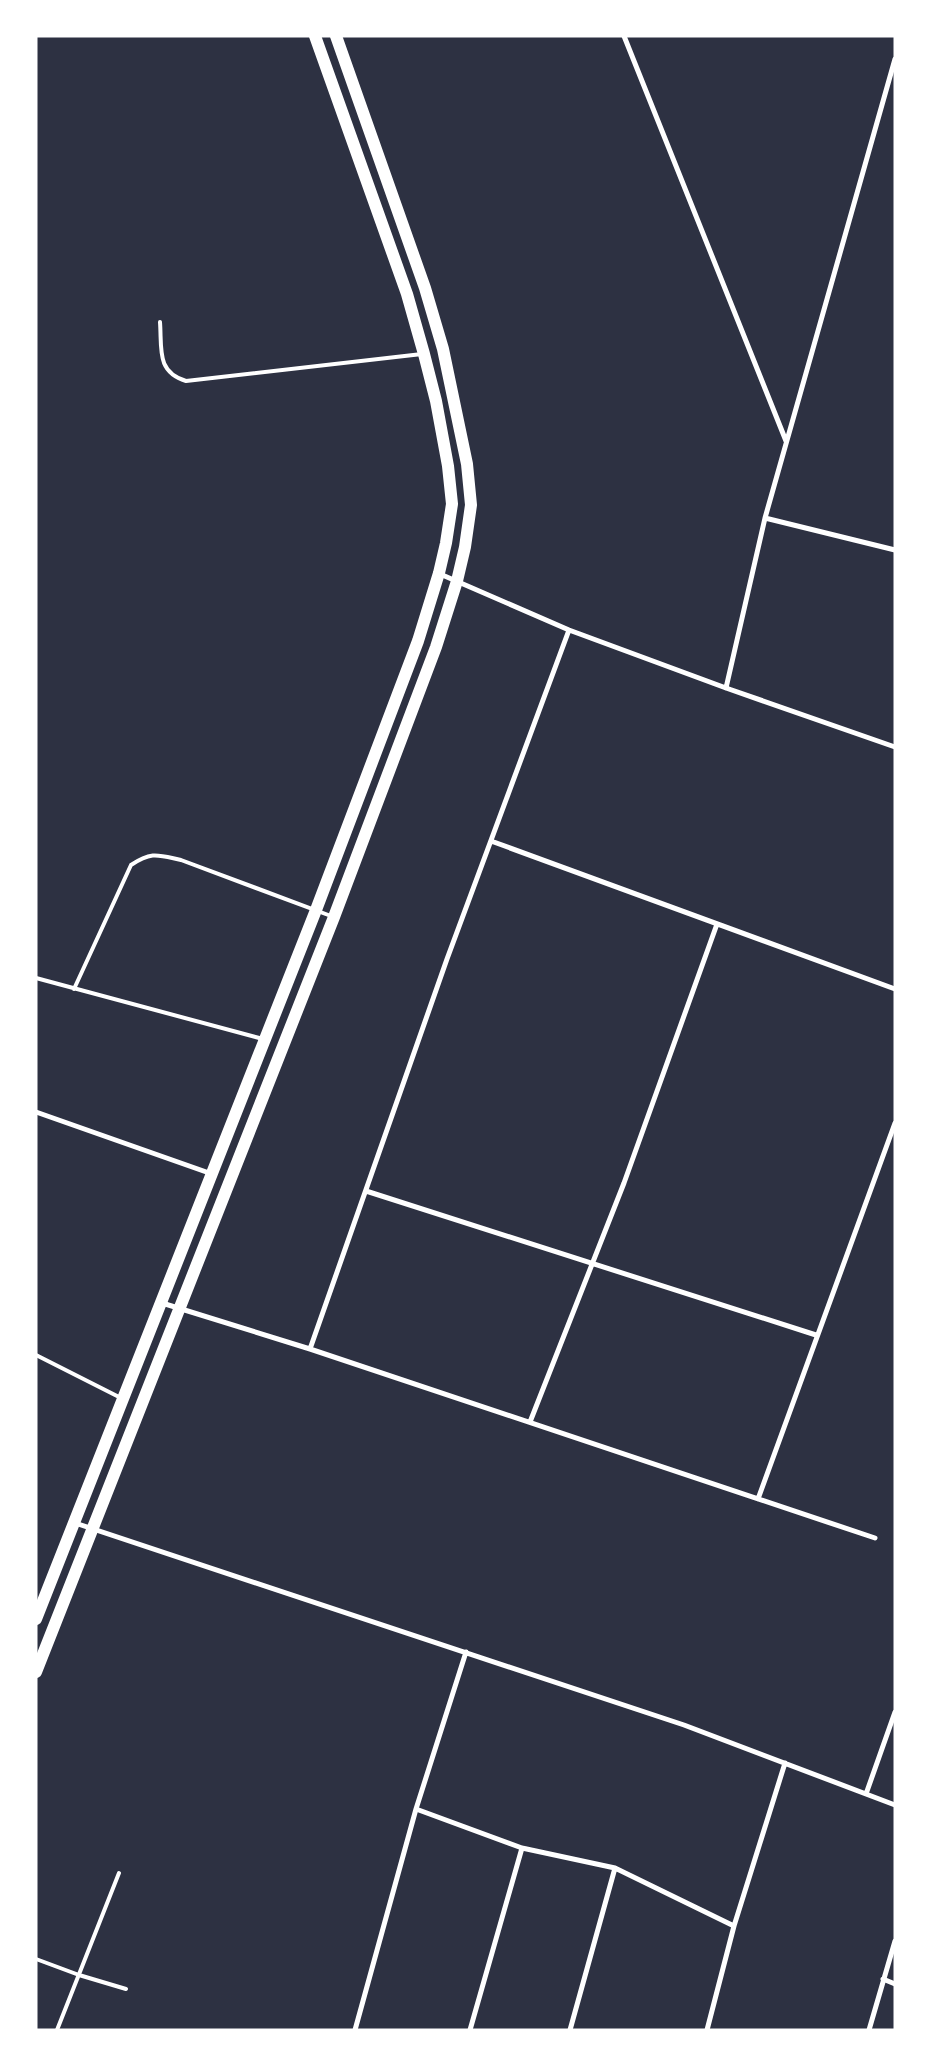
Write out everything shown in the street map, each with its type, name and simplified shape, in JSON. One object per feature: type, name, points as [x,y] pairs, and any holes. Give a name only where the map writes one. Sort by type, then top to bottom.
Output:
[{"type":"main road","points":[[36,1620],[316,910],[404,679],[439,573],[446,543],[452,504],[448,466],[436,402],[424,354],[406,294],[315,36]]},
{"type":"main road","points":[[36,1672],[334,917],[425,678],[457,581],[465,547],[471,504],[467,464],[454,397],[425,288],[336,36]]},
{"type":"street","points":[[624,36],[786,442]]},
{"type":"street","points":[[726,688],[765,518],[895,59]]},
{"type":"street","points":[[765,518],[895,550]]},
{"type":"street","points":[[439,573],[568,630],[895,747]]},
{"type":"street","points":[[310,1349],[568,630]]},
{"type":"street","points":[[491,841],[895,989]]},
{"type":"street","points":[[530,1422],[624,1183],[717,924]]},
{"type":"street","points":[[36,1112],[212,1174]]},
{"type":"street","points":[[758,1499],[895,1123]]},
{"type":"street","points":[[366,1191],[816,1336]]},
{"type":"street","points":[[161,1303],[310,1349],[875,1538]]},
{"type":"street","points":[[75,1523],[684,1725],[895,1805]]},
{"type":"street","points":[[354,2030],[416,1809],[466,1652]]},
{"type":"street","points":[[866,1794],[895,1712]]},
{"type":"street","points":[[707,2030],[734,1926],[785,1763]]},
{"type":"street","points":[[416,1809],[522,1848],[615,1868],[734,1926]]},
{"type":"street","points":[[470,2030],[522,1848]]},
{"type":"street","points":[[570,2030],[615,1868]]},
{"type":"street","points":[[869,2030],[895,1941]]},
{"type":"street","points":[[883,1979],[895,1984]]},
{"type":"lane","points":[[160,322],[165,368],[174,377],[186,381],[424,354]]},
{"type":"lane","points":[[74,989],[132,865],[145,856],[156,855],[181,860],[334,917]]},
{"type":"lane","points":[[36,978],[265,1040]]},
{"type":"lane","points":[[36,1355],[123,1399]]},
{"type":"lane","points":[[57,2030],[119,1873]]},
{"type":"lane","points":[[36,1959],[79,1975],[126,1989]]}]
